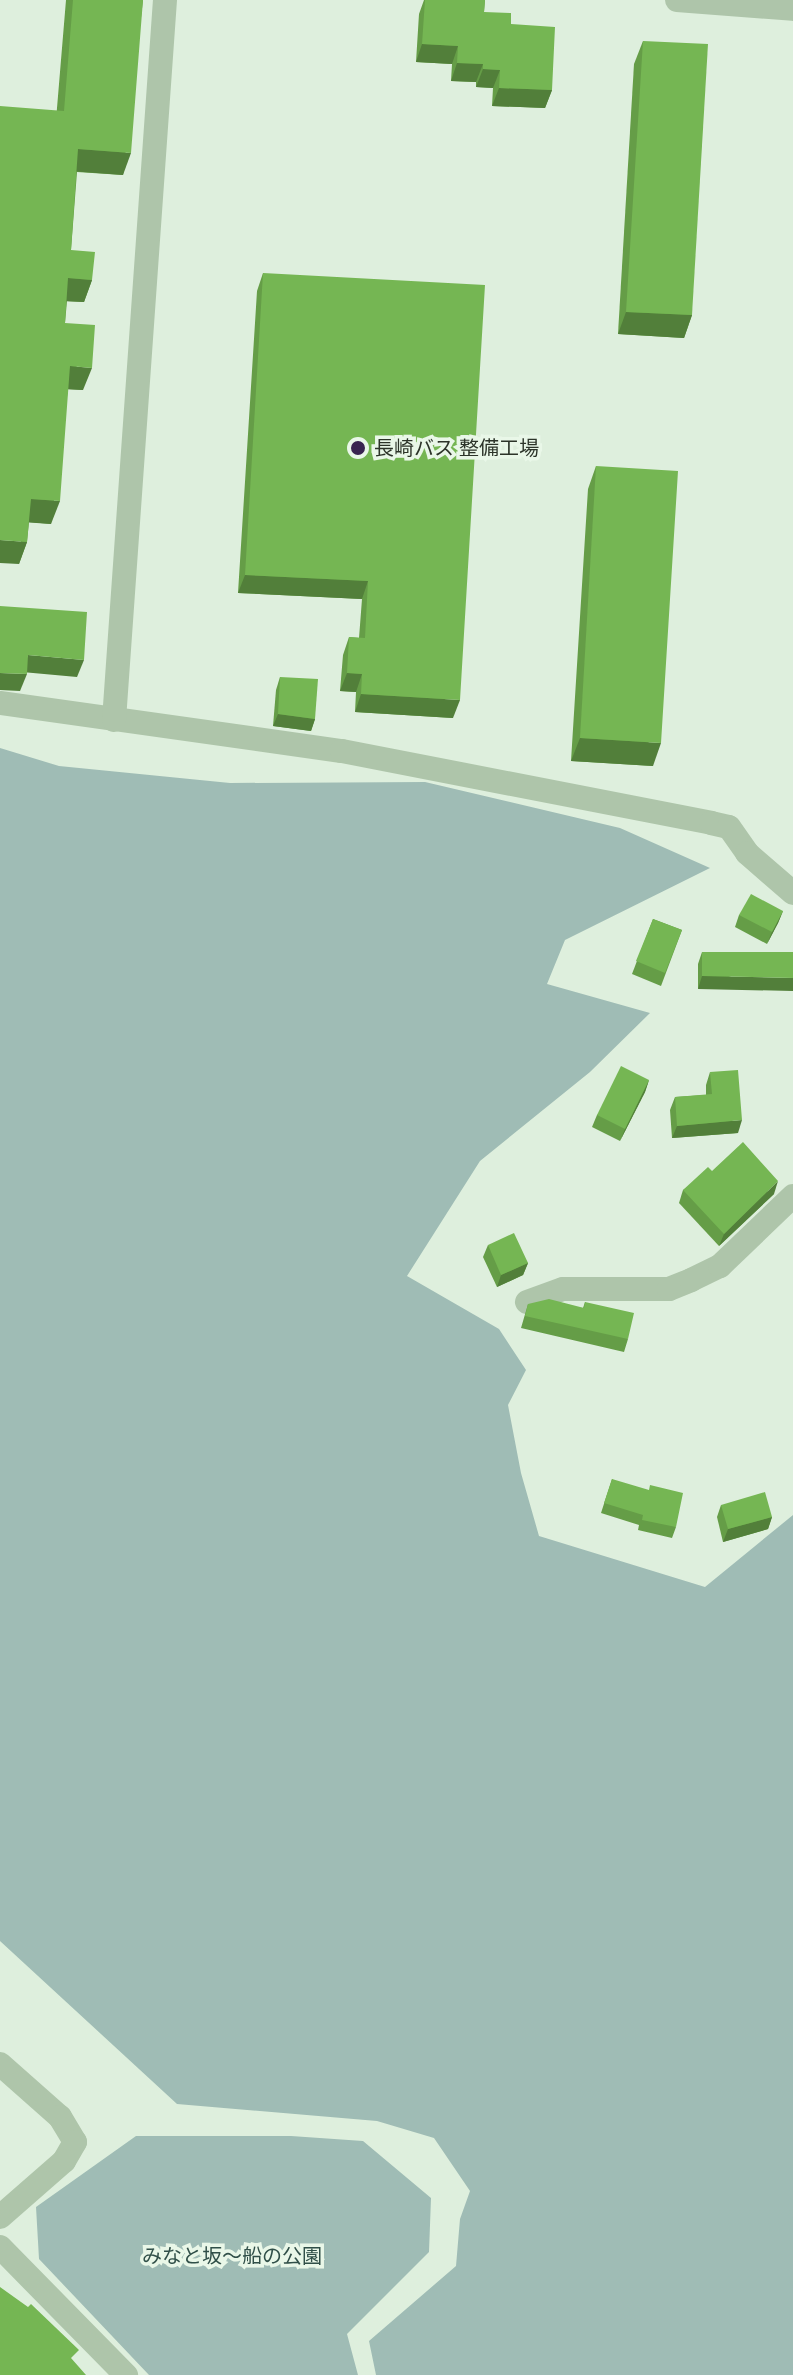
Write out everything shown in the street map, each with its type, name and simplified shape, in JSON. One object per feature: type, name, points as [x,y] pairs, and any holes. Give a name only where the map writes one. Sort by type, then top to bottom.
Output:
[{"type":"street","points":[[114,720],[165,0]]},
{"type":"street","points":[[677,0],[793,9]]},
{"type":"street","points":[[0,703],[342,751],[729,827],[747,853],[793,893]]},
{"type":"street","points":[[527,1302],[563,1289],[669,1289],[680,1285],[720,1266],[793,1196]]},
{"type":"street","points":[[0,2064],[60,2117],[75,2142],[64,2161],[0,2217]]},
{"type":"street","points":[[0,2247],[126,2375]]},
{"type":"green space","points":[[0,748],[59,766],[230,783],[425,782],[620,828],[710,868],[565,940],[547,984],[650,1013],[590,1072],[480,1161],[407,1276],[499,1329],[526,1370],[508,1405],[521,1473],[539,1536],[705,1587],[793,1515],[793,2375],[376,2375],[369,2341],[456,2266],[460,2219],[470,2191],[434,2138],[377,2121],[177,2104],[0,1941]]},
{"type":"green space","name":"みなと坂〜船の公園","points":[[136,2136],[291,2136],[363,2141],[431,2198],[429,2252],[347,2334],[358,2375],[149,2375],[39,2259],[36,2207]]},
{"type":"building","points":[[73,0],[143,0],[131,153],[78,149],[71,250],[95,252],[92,280],[68,278],[65,323],[95,325],[92,368],[70,366],[60,501],[31,499],[27,542],[0,540],[0,106],[64,111]]},
{"type":"building","points":[[425,0],[485,0],[484,12],[511,13],[511,24],[555,27],[552,90],[499,88],[500,70],[483,69],[483,64],[457,63],[458,46],[422,44]]},
{"type":"building","points":[[643,41],[708,44],[692,315],[626,312]]},
{"type":"building","name":"長崎バス 整備工場","points":[[263,273],[485,285],[460,700],[361,694],[362,674],[347,673],[349,637],[365,638],[368,581],[245,575]]},
{"type":"building","points":[[596,466],[678,471],[661,743],[580,738]]},
{"type":"building","points":[[0,606],[87,612],[84,660],[28,655],[27,674],[0,673]]},
{"type":"building","points":[[280,677],[318,679],[315,719],[278,714]]},
{"type":"building","points":[[751,894],[783,911],[772,932],[739,915]]},
{"type":"building","points":[[653,919],[682,930],[665,973],[636,961]]},
{"type":"building","points":[[702,952],[793,952],[793,978],[702,976]]},
{"type":"building","points":[[621,1066],[649,1080],[625,1129],[597,1115]]},
{"type":"building","points":[[738,1070],[742,1120],[677,1126],[675,1097],[712,1094],[710,1072]]},
{"type":"building","points":[[743,1142],[778,1181],[724,1234],[683,1190],[708,1167],[712,1171]]},
{"type":"building","points":[[514,1233],[528,1263],[501,1275],[488,1245]]},
{"type":"building","points":[[549,1299],[584,1308],[585,1302],[634,1313],[628,1339],[525,1316],[528,1304]]},
{"type":"building","points":[[612,1479],[649,1490],[650,1485],[683,1493],[676,1527],[642,1520],[643,1515],[604,1503]]},
{"type":"building","points":[[765,1492],[772,1517],[728,1529],[721,1505]]},
{"type":"building","points":[[0,2287],[28,2307],[31,2304],[79,2350],[71,2358],[86,2375],[0,2375]]},
{"type":"place","name":"長崎バス 整備工場","points":[[358,448]]}]
